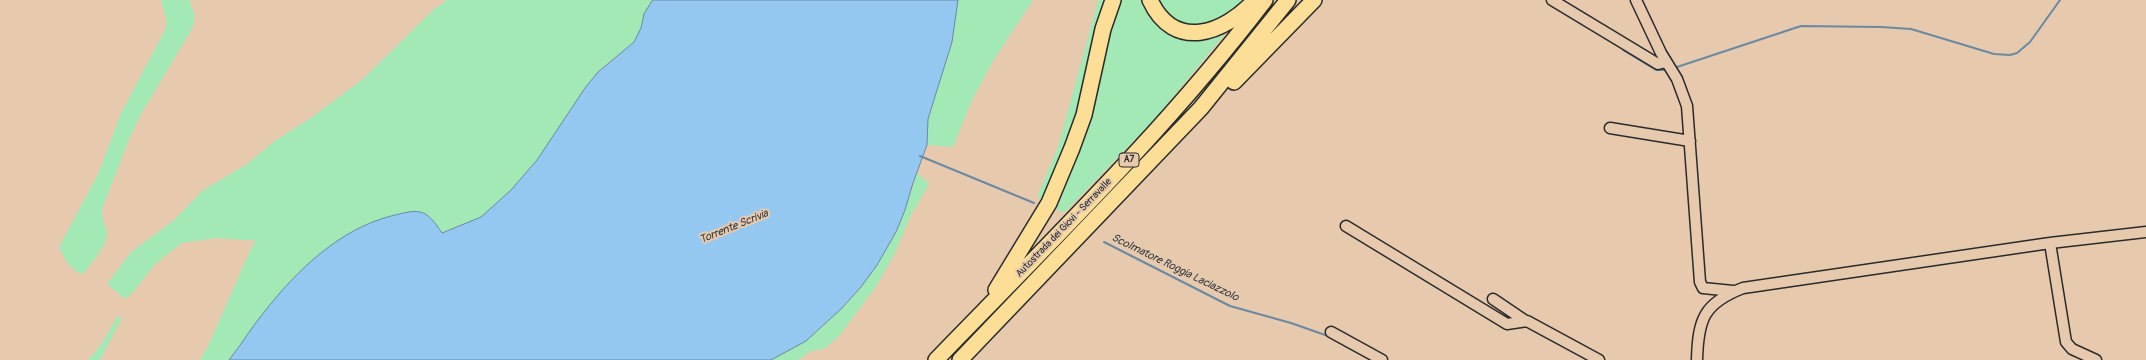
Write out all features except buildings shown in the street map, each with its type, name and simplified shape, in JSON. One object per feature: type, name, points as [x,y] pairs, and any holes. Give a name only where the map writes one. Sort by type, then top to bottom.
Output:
[{"type":"highway","points":[[984,311],[1049,203],[1058,182],[1084,115],[1103,29],[1113,0]]},
{"type":"highway","points":[[1150,0],[1166,22],[1185,32],[1197,33],[1210,32],[1221,27],[1243,12],[1255,0]]},
{"type":"highway","name":"Autostrada dei Giovi - Serravalle","points":[[936,360],[1156,131],[1200,81],[1264,0]]},
{"type":"highway","name":"Autostrada dei Giovi - Serravalle","points":[[960,360],[1201,108],[1288,0]]},
{"type":"highway","points":[[1150,163],[1197,122],[1245,70],[1314,0]]},
{"type":"street","points":[[1552,0],[1652,61],[1658,64],[1666,62]]},
{"type":"street","points":[[1636,0],[1666,62],[1677,79],[1685,99],[1690,141],[1700,282],[1703,288],[1735,291]]},
{"type":"street","points":[[1610,128],[1690,141]]},
{"type":"street","points":[[1346,226],[1507,324],[1524,320]]},
{"type":"street","points":[[1696,360],[1698,334],[1708,310],[1716,301],[1743,288],[2050,243],[2146,232]]},
{"type":"street","points":[[2050,243],[2066,342],[2072,349],[2096,360]]},
{"type":"street","points":[[1494,299],[1524,320],[1599,360]]},
{"type":"street","points":[[1331,332],[1382,360]]},
{"type":"green space","points":[[161,0],[189,0],[195,15],[193,27],[141,114],[130,137],[102,209],[102,216],[107,234],[106,239],[98,254],[83,274],[71,267],[59,247],[98,174],[121,113],[166,28],[166,19]]},
{"type":"green space","points":[[447,0],[653,0],[645,14],[641,28],[634,42],[598,72],[585,88],[537,160],[511,190],[481,217],[442,233],[430,218],[424,214],[411,211],[386,218],[360,229],[336,243],[315,258],[296,276],[262,316],[229,360],[200,360],[208,346],[252,246],[257,241],[216,238],[182,243],[155,264],[134,291],[125,299],[107,284],[131,252],[174,220],[202,191],[247,164],[276,140],[312,117],[364,78],[433,10]]},
{"type":"green space","points":[[958,0],[1033,0],[993,61],[972,100],[953,147],[927,145],[928,119],[952,42]]},
{"type":"green space","points":[[1098,0],[1109,0],[1080,108],[1043,200],[1037,197],[1058,147]]},
{"type":"green space","points":[[1120,0],[1145,0],[1160,24],[1228,30],[1155,119],[1064,213],[1054,208]]},
{"type":"green space","points":[[1154,0],[1251,0],[1215,24],[1184,26],[1171,20]]},
{"type":"green space","points":[[917,173],[929,184],[910,217],[895,253],[877,285],[839,336],[824,349],[811,351],[798,360],[771,360],[806,341],[841,309],[861,287],[877,265],[896,232]]},
{"type":"green space","points":[[118,316],[122,318],[100,360],[88,360],[100,346]]},
{"type":"water","name":"Torrente Scrivia","points":[[653,0],[958,0],[952,42],[928,119],[927,145],[896,232],[877,265],[861,287],[841,309],[806,341],[771,360],[229,360],[260,317],[305,266],[337,241],[354,231],[372,222],[415,211],[426,214],[431,218],[442,233],[481,217],[511,190],[537,160],[585,88],[598,72],[634,42],[641,28],[644,14]]},
{"type":"waterway","points":[[1674,68],[1801,26],[1911,29],[1994,54],[2010,55],[2017,53],[2030,42],[2060,0]]},
{"type":"waterway","points":[[1623,50],[1656,70],[1667,70]]},
{"type":"waterway","name":"Scolmatore Roggia Laciazzolo","points":[[920,156],[1034,203]]},
{"type":"waterway","name":"Scolmatore Roggia Laciazzolo","points":[[1104,242],[1230,306],[1291,323],[1328,336]]}]
